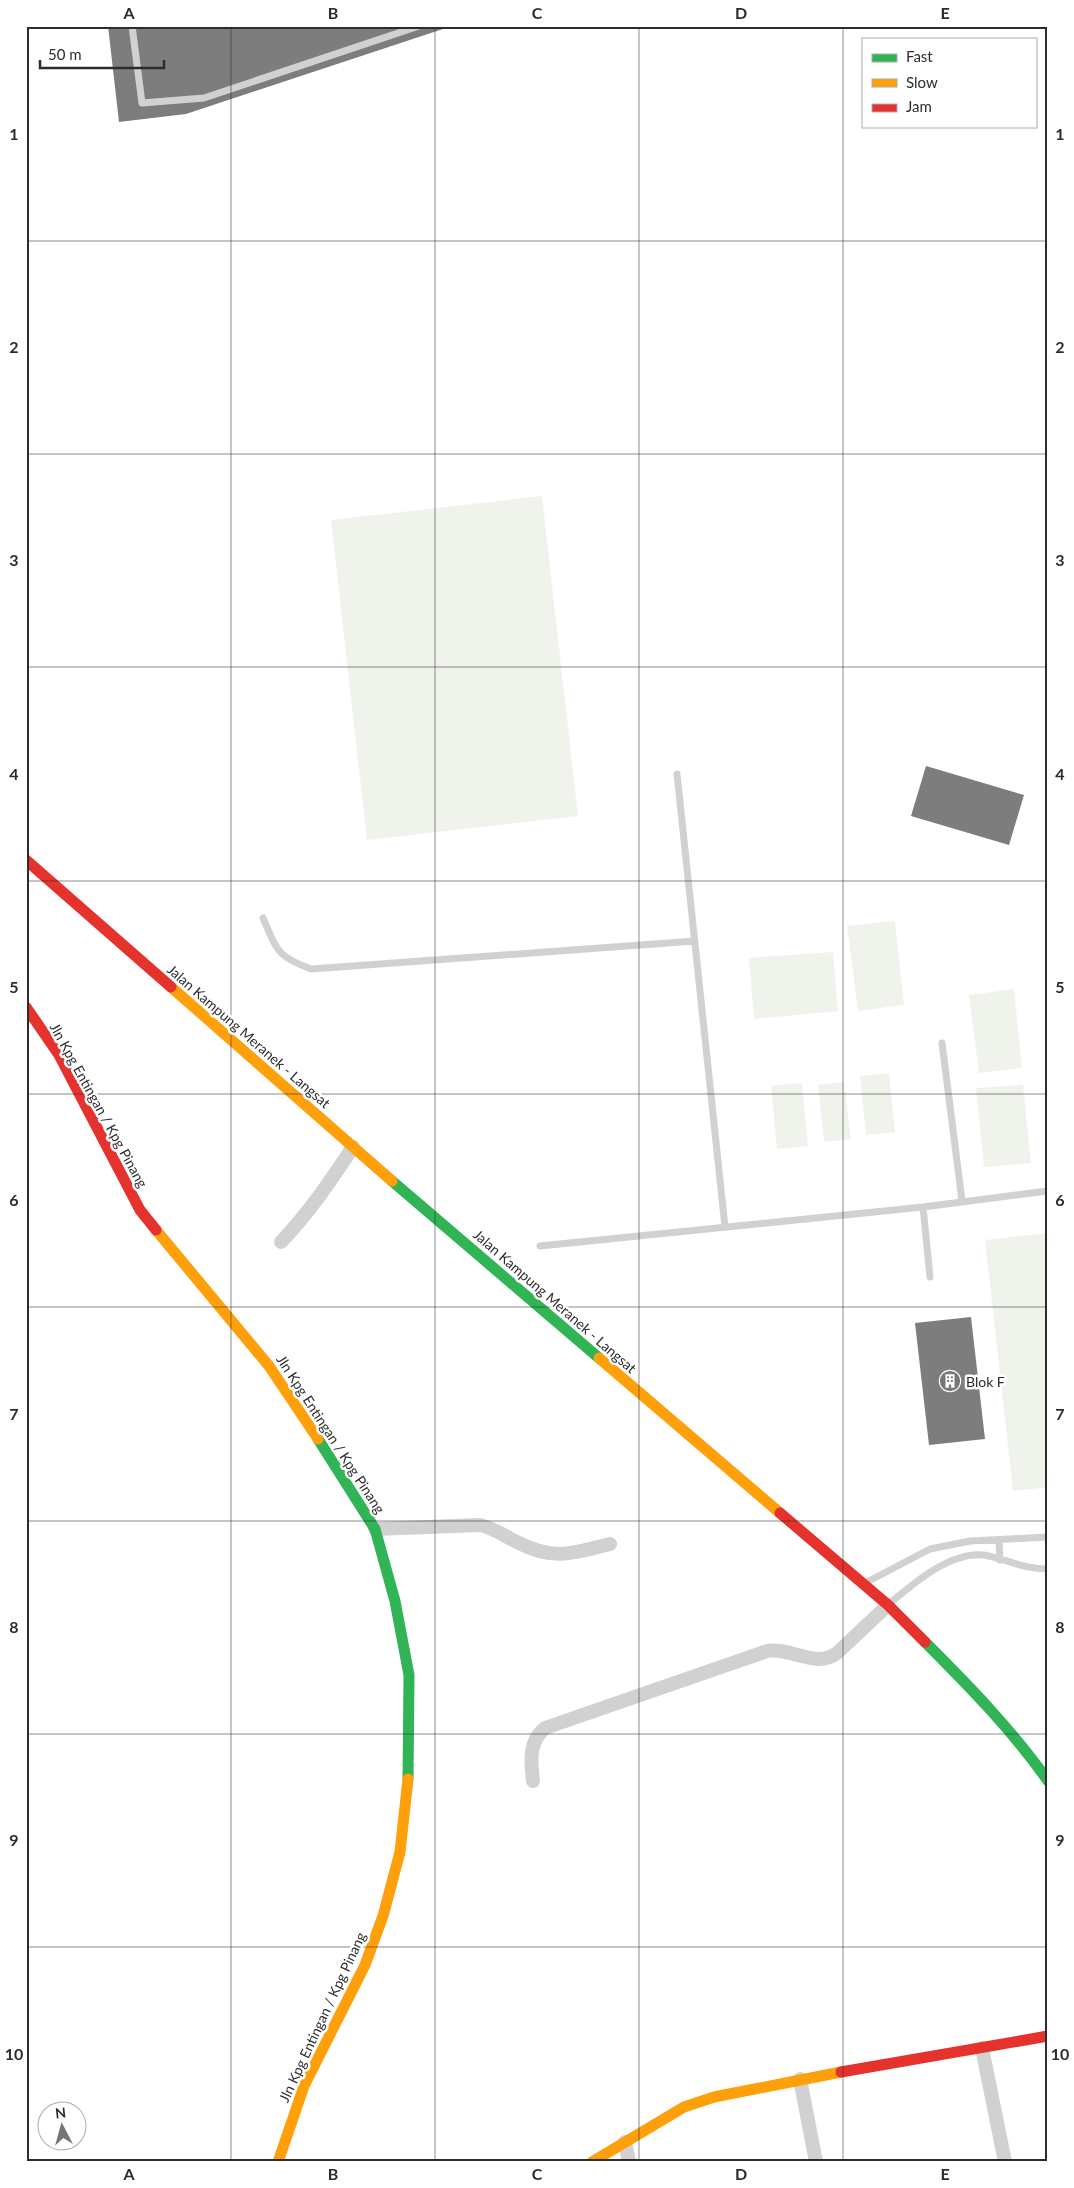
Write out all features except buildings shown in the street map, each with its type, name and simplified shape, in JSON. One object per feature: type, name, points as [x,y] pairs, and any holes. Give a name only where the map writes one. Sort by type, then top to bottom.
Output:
[{"type":"main road","name":"Jalan Kampung Meranek - Langsat","points":[[26,860],[353,1147],[888,1604],[984,1701],[1034,1761],[1048,1781]]},
{"type":"main road","name":"Jln Kpg Entingan / Kpg Pinang","points":[[26,1007],[54,1048],[118,1172],[140,1210],[269,1366],[340,1471],[375,1529],[395,1601],[409,1675],[409,1769],[400,1852],[375,1940],[365,1965],[304,2086],[278,2162]]},
{"type":"main road","points":[[592,2162],[696,2102],[800,2079],[1048,2036]]},
{"type":"street","points":[[281,1242],[300,1222],[324,1191],[353,1147]]},
{"type":"street","points":[[375,1529],[480,1525],[489,1527],[530,1549],[552,1555],[568,1554],[610,1544]]},
{"type":"street","points":[[533,1782],[532,1749],[534,1740],[545,1728],[767,1651],[789,1652],[822,1660],[828,1659],[838,1653],[888,1604]]},
{"type":"street","points":[[982,2048],[1004,2162]]},
{"type":"street","points":[[800,2079],[816,2162]]},
{"type":"street","points":[[625,2142],[629,2162]]},
{"type":"lane","points":[[132,26],[142,103],[204,98],[419,26]]},
{"type":"lane","points":[[677,774],[725,1227]]},
{"type":"lane","points":[[263,918],[279,952],[291,961],[310,969],[695,941]]},
{"type":"lane","points":[[942,1043],[962,1201]]},
{"type":"lane","points":[[540,1246],[923,1207],[1048,1192]]},
{"type":"lane","points":[[923,1207],[930,1277]]},
{"type":"lane","points":[[863,1584],[930,1549],[970,1541],[1048,1537]]},
{"type":"lane","points":[[1000,1540],[1000,1560]]},
{"type":"lane","points":[[888,1604],[917,1581],[954,1560],[983,1555],[1033,1569],[1048,1569]]},
{"type":"shaded area","points":[[542,496],[578,816],[367,840],[331,520]]},
{"type":"shaded area","points":[[895,921],[904,1005],[858,1011],[847,926]]},
{"type":"shaded area","points":[[833,952],[838,1011],[754,1019],[749,958]]},
{"type":"shaded area","points":[[1014,989],[1022,1068],[979,1073],[969,995]]},
{"type":"shaded area","points":[[889,1073],[895,1132],[866,1135],[860,1076]]},
{"type":"shaded area","points":[[844,1082],[851,1139],[824,1142],[818,1085]]},
{"type":"shaded area","points":[[802,1083],[808,1146],[777,1149],[771,1086]]},
{"type":"shaded area","points":[[1023,1085],[1031,1163],[984,1167],[976,1088]]},
{"type":"shaded area","points":[[1048,1233],[1048,1487],[1013,1491],[985,1240]]},
{"type":"traffic: fast","points":[[392,1181],[599,1358]]},
{"type":"traffic: fast","points":[[318,1439],[375,1529],[395,1601],[409,1675],[408,1779]]},
{"type":"traffic: fast","points":[[925,1642],[1005,1726],[1048,1781]]},
{"type":"traffic: slow","points":[[171,987],[392,1181]]},
{"type":"traffic: slow","points":[[156,1230],[269,1366],[318,1439]]},
{"type":"traffic: slow","points":[[599,1358],[780,1513]]},
{"type":"traffic: slow","points":[[278,2162],[304,2086],[365,1965],[383,1916],[400,1852],[408,1779]]},
{"type":"traffic: slow","points":[[592,2162],[684,2107],[714,2097],[841,2072]]},
{"type":"traffic: jam","points":[[26,860],[171,987]]},
{"type":"traffic: jam","points":[[26,1007],[59,1055],[140,1210],[156,1230]]},
{"type":"traffic: jam","points":[[780,1513],[888,1605],[925,1642]]},
{"type":"traffic: jam","points":[[841,2072],[1048,2036]]},
{"type":"place","name":"Blok F","points":[[950,1381]]}]
